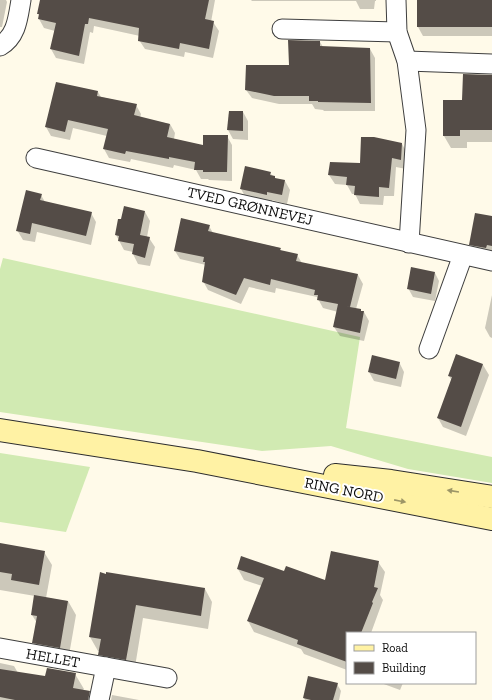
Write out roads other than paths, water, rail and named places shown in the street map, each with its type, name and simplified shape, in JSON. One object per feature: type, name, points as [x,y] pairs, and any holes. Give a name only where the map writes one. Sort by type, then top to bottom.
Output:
[{"type":"main road","name":"RING NORD","points":[[0,430],[197,461],[492,519]]},
{"type":"main road","name":"RING NORD","points":[[197,461],[391,481],[492,497]]},
{"type":"street","points":[[0,46],[11,37],[15,28],[21,0]]},
{"type":"street","points":[[396,0],[397,32],[407,61],[416,130],[409,243]]},
{"type":"street","points":[[282,29],[397,32]]},
{"type":"street","points":[[407,61],[492,64]]},
{"type":"street","name":"TVED GRØNNEVEJ","points":[[36,158],[492,261]]},
{"type":"street","points":[[429,349],[463,255]]},
{"type":"street","name":"HELLET","points":[[0,648],[167,678]]},
{"type":"street","points":[[99,700],[106,667]]}]
